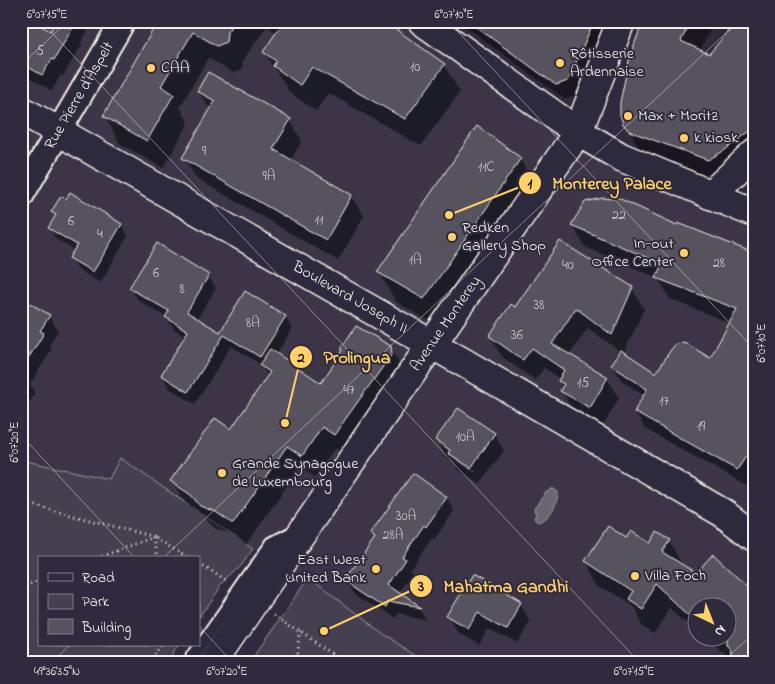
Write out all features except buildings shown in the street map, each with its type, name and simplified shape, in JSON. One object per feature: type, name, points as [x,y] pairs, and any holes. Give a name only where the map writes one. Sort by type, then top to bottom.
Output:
[{"type":"main road","points":[[422,21],[578,132],[621,157],[754,213]]},
{"type":"main road","name":"Avenue Monterey","points":[[202,661],[255,601],[578,132],[621,21]]},
{"type":"main road","name":"Boulevard Joseph II","points":[[21,110],[723,512],[754,536]]},
{"type":"main road","points":[[710,194],[754,154]]},
{"type":"street","name":"Rue Pierre d'Aspelt","points":[[21,196],[123,21]]},
{"type":"lane","points":[[202,661],[272,543],[308,524]]},
{"type":"path","points":[[21,502],[154,537],[185,556]]},
{"type":"path","points":[[102,556],[154,537]]},
{"type":"path","points":[[154,537],[158,556]]},
{"type":"path","points":[[200,565],[216,574]]},
{"type":"path","points":[[21,589],[38,581]]},
{"type":"path","points":[[255,601],[345,663]]},
{"type":"path","points":[[296,663],[301,632]]},
{"type":"path","points":[[150,663],[163,646]]},
{"type":"shaded area","points":[[21,21],[422,21],[547,111],[754,213],[754,663],[427,663],[380,633],[308,578],[279,566],[121,459],[109,479],[21,460]]},
{"type":"shaded area","points":[[551,489],[558,492],[555,506],[546,518],[537,522],[534,518],[536,514],[534,509],[546,492],[549,492]]},
{"type":"green space","points":[[120,458],[253,549],[241,566],[220,586],[200,616],[200,556],[38,556],[38,646],[178,646],[173,655],[172,663],[21,663],[21,460],[109,479]]},
{"type":"green space","points":[[308,578],[380,633],[427,663],[249,663]]},
{"type":"place","name":"Rôtisserie Ardennaise","points":[[560,63]]},
{"type":"place","name":"CAA","points":[[151,68]]},
{"type":"place","name":"Max + Moritz","points":[[628,116]]},
{"type":"place","name":"k kiosk","points":[[684,138]]},
{"type":"place","name":"Monterey Palace","points":[[449,215]]},
{"type":"place","name":"Redken Gallery Shop","points":[[452,237]]},
{"type":"place","name":"In-out Office Center","points":[[684,253]]},
{"type":"place","name":"Prolingua","points":[[285,423]]},
{"type":"place","name":"Grande Synagogue de Luxembourg","points":[[222,473]]},
{"type":"place","name":"East West United Bank","points":[[376,569]]},
{"type":"place","name":"Villa Foch","points":[[635,576]]},
{"type":"place","name":"Mahatma Gandhi","points":[[324,631]]}]
